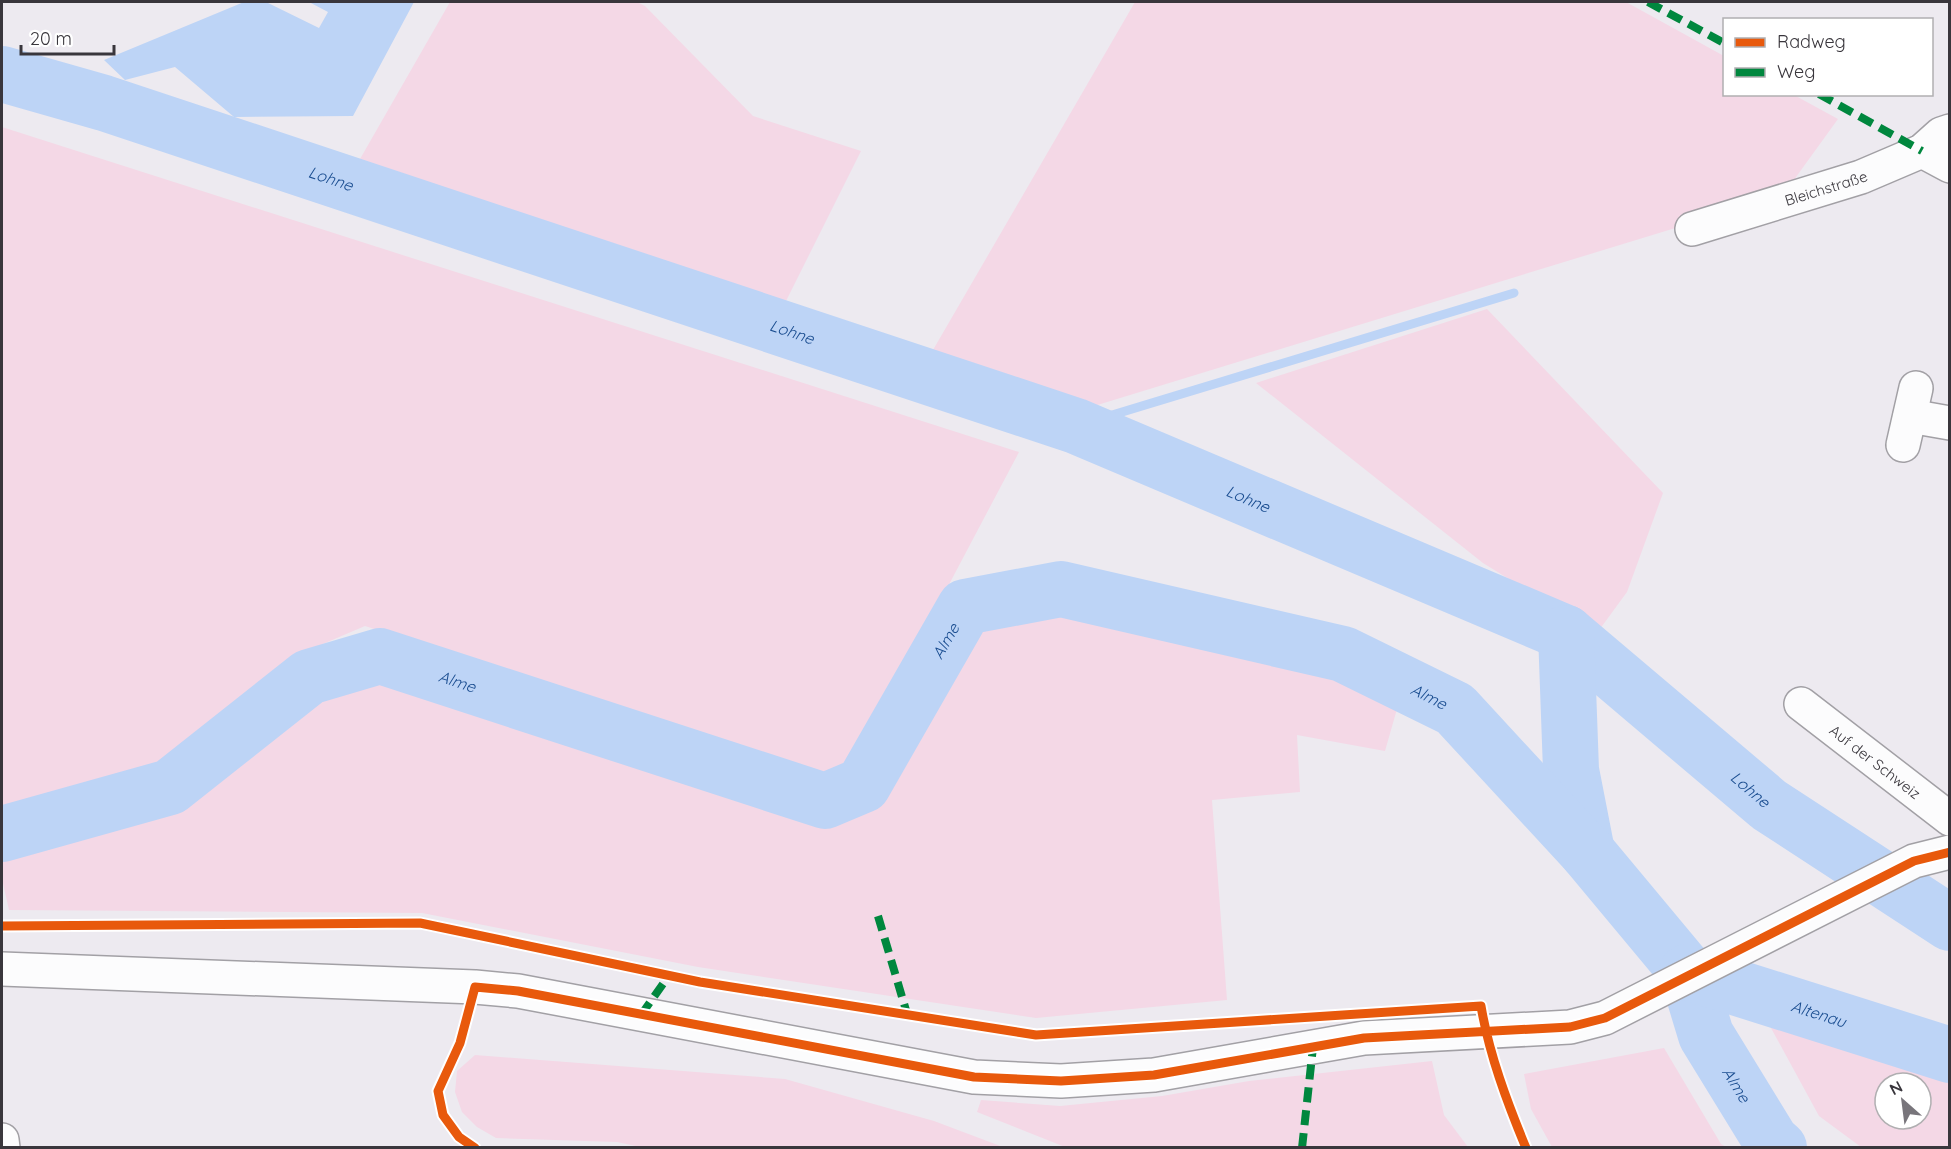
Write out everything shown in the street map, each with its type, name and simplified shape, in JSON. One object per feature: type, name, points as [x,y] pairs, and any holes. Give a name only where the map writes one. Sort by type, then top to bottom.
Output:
[{"type":"main road","name":"Bleichstraße","points":[[1692,229],[1861,177],[1936,158],[1941,134],[1950,131]]},
{"type":"main road","points":[[1910,416],[1950,423]]},
{"type":"main road","name":"Auf der Schweiz","points":[[1801,704],[1950,819]]},
{"type":"main road","points":[[2,969],[474,987],[518,991],[974,1077],[1061,1081],[1154,1075],[1364,1038],[1570,1027],[1605,1018],[1914,861],[1950,852]]},
{"type":"main road","points":[[2,1140],[3,1148]]},
{"type":"shaded area","points":[[450,2],[637,2],[645,6],[753,116],[861,151],[785,303],[360,159]]},
{"type":"shaded area","points":[[1135,2],[1626,2],[1723,55],[1723,96],[1796,96],[1838,119],[1783,195],[1068,414],[926,362]]},
{"type":"shaded area","points":[[2,127],[1019,452],[852,768],[824,778],[365,626],[297,655],[158,769],[2,812]]},
{"type":"shaded area","points":[[1487,309],[1663,493],[1627,592],[1597,633],[1483,563],[1256,383]]},
{"type":"shaded area","points":[[1067,604],[1341,676],[1397,709],[1385,751],[1297,735],[1300,792],[1212,800],[1227,1000],[1036,1018],[698,967],[422,913],[9,910],[2,879],[2,855],[181,803],[319,691],[383,667],[825,813],[870,800],[976,625]]},
{"type":"shaded area","points":[[1765,1017],[1918,1071],[1873,1071],[1873,1131],[1933,1131],[1933,1076],[1949,1082],[1949,1147],[1861,1147],[1819,1116]]},
{"type":"shaded area","points":[[1664,1048],[1721,1144],[1726,1147],[1552,1147],[1531,1109],[1524,1074]]},
{"type":"shaded area","points":[[475,1055],[785,1079],[934,1121],[1003,1147],[645,1148],[617,1142],[496,1138],[477,1127],[462,1112],[455,1092],[457,1071]]},
{"type":"shaded area","points":[[1432,1061],[1444,1115],[1468,1147],[1065,1147],[977,1112],[981,1100],[1060,1106],[1162,1096],[1249,1081]]},
{"type":"water","points":[[244,2],[266,2],[319,28],[328,12],[309,2],[414,2],[353,116],[234,117],[175,67],[125,80],[104,60]]},
{"type":"waterway","name":"Lohne","points":[[2,74],[104,103],[1076,426],[1566,633],[1769,805],[1950,923]]},
{"type":"waterway","points":[[1076,426],[1514,293]]},
{"type":"waterway","name":"Alme","points":[[2,834],[170,787],[309,677],[380,656],[825,801],[863,785],[965,607],[1061,589],[1343,654],[1455,709],[1587,852],[1687,972],[1706,1035],[1771,1141],[1779,1148]]},
{"type":"waterway","name":"Lohne","points":[[1566,633],[1571,770],[1587,852]]},
{"type":"waterway","name":"Altenau","points":[[1687,972],[1950,1055]]},
{"type":"marked path","points":[[1648,2],[1723,42]]},
{"type":"marked path","points":[[1823,96],[1922,151]]},
{"type":"marked path","points":[[878,916],[908,1017]]},
{"type":"marked path","points":[[641,1015],[670,974]]},
{"type":"marked path","points":[[1302,1148],[1313,1047]]},
{"type":"cycle path","points":[[475,1148],[459,1137],[443,1115],[438,1091],[460,1043],[475,987],[518,991],[974,1077],[1061,1081],[1154,1075],[1364,1038],[1570,1027],[1605,1018],[1914,861],[1950,852]]},
{"type":"cycle path","points":[[2,926],[420,923],[700,982],[1036,1035],[1481,1006],[1499,1078],[1526,1148]]}]
